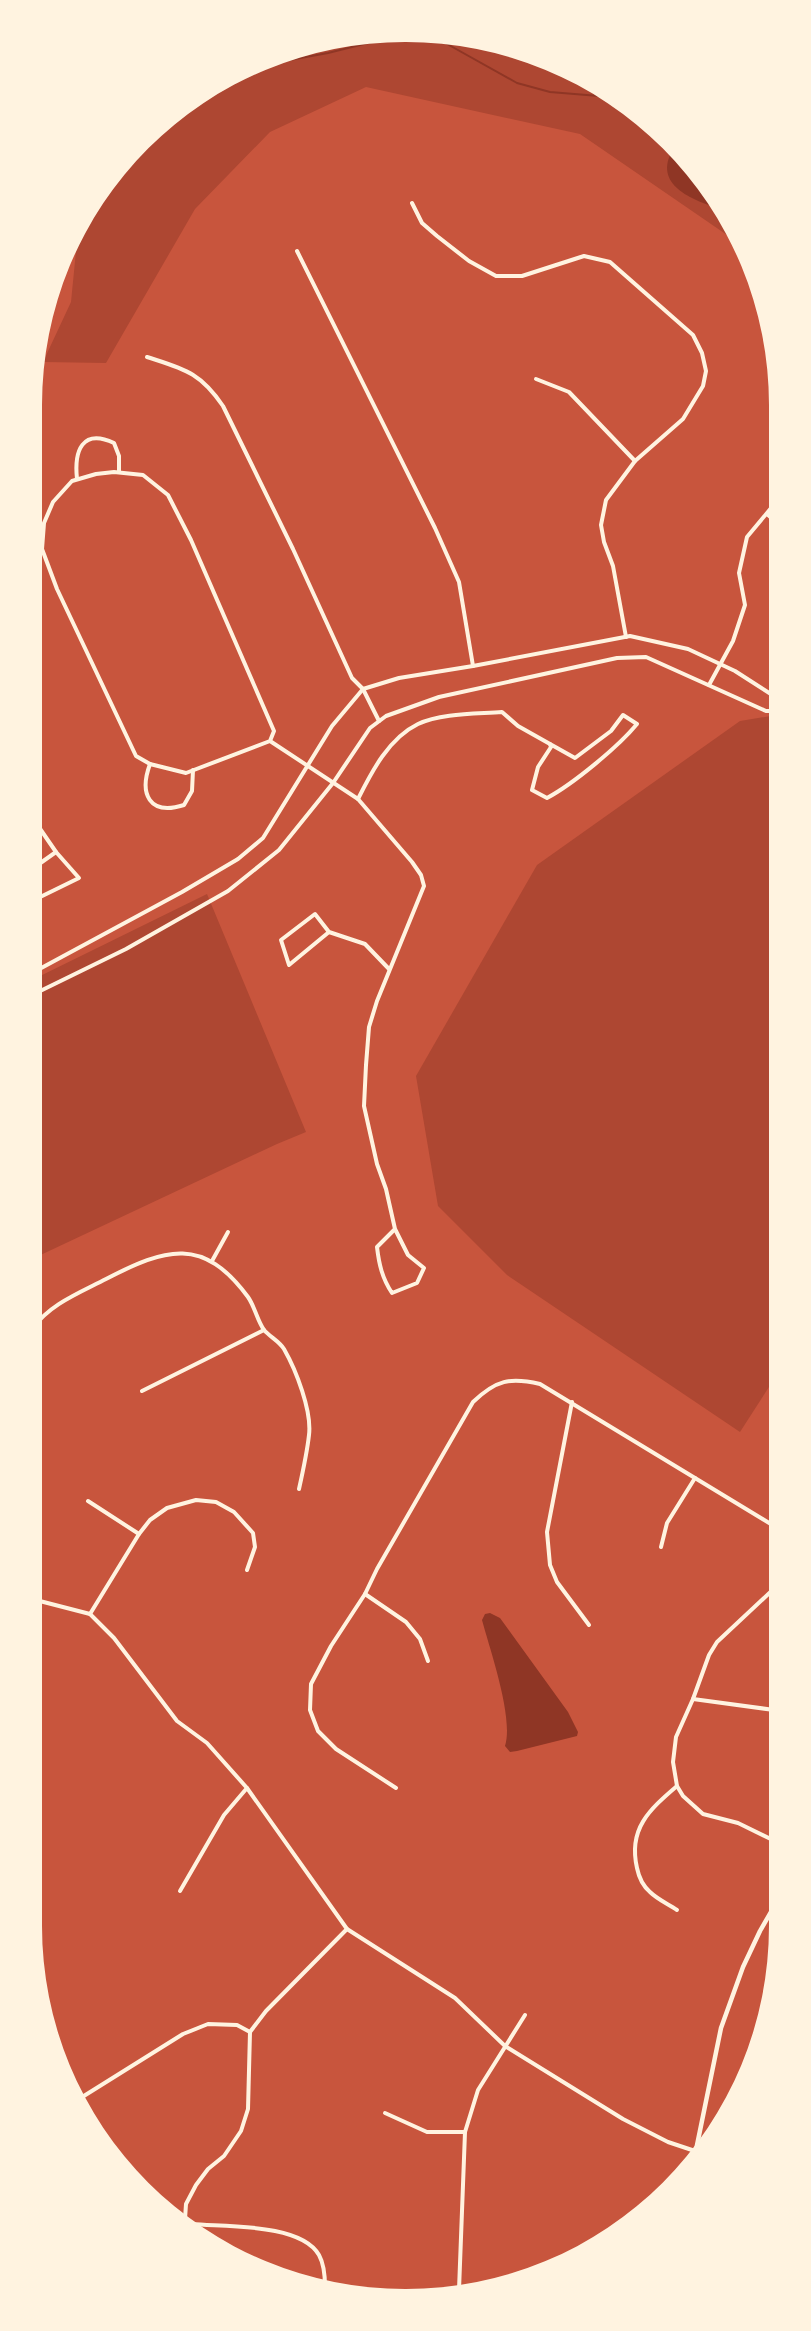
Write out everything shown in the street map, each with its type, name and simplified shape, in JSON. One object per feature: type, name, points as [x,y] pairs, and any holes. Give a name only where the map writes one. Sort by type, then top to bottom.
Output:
[{"type":"street","points":[[411,203],[422,223],[437,236],[469,261],[496,276],[522,276],[584,256],[610,262],[693,335],[702,353],[706,371],[703,386],[683,419],[635,461],[606,500],[601,525],[604,542],[613,566],[626,637]]},
{"type":"street","points":[[297,251],[435,528],[459,582],[472,666]]},
{"type":"street","points":[[147,357],[190,371],[211,387],[223,406],[293,549],[352,678],[363,689],[379,721]]},
{"type":"street","points":[[536,379],[569,392],[635,461]]},
{"type":"street","points":[[78,479],[76,464],[78,450],[95,437],[114,443],[119,456],[119,472]]},
{"type":"street","points":[[119,472],[143,475],[168,495],[191,540],[274,731],[270,741],[186,772],[150,764],[136,756],[57,589],[42,549],[44,523],[53,502],[72,481],[96,474],[119,472]]},
{"type":"street","points":[[709,685],[733,641],[745,605],[739,573],[747,537],[769,511]]},
{"type":"street","points":[[42,967],[182,892],[238,859],[264,838],[332,726],[363,689],[399,678],[630,636],[688,649],[735,671],[769,693]]},
{"type":"street","points":[[42,990],[126,949],[228,891],[279,850],[333,783],[370,728],[386,716],[439,697],[617,658],[646,657],[766,711],[769,710]]},
{"type":"street","points":[[358,799],[394,741],[419,724],[454,716],[502,712],[518,726],[575,758],[611,731],[623,715],[637,724],[625,739],[564,789],[547,798],[532,790],[538,767],[551,747],[550,744]]},
{"type":"street","points":[[270,741],[358,799],[412,862],[421,875],[424,886],[389,969],[369,1027],[364,1106],[377,1164],[386,1189],[395,1229],[408,1255],[424,1268],[417,1282],[392,1293],[385,1283],[377,1247],[395,1229]]},
{"type":"street","points":[[150,764],[144,786],[146,796],[151,802],[171,809],[184,805],[192,791],[193,770]]},
{"type":"street","points":[[42,832],[79,878],[42,896]]},
{"type":"street","points":[[42,862],[56,852]]},
{"type":"street","points":[[329,932],[290,965],[281,940],[315,914],[329,932],[365,944],[389,969]]},
{"type":"street","points":[[212,1261],[228,1232]]},
{"type":"street","points":[[42,1316],[54,1306],[120,1271],[156,1256],[175,1253],[198,1255],[212,1261],[234,1280],[250,1300],[264,1330],[283,1347],[298,1377],[310,1433],[299,1489]]},
{"type":"street","points":[[141,1391],[264,1330]]},
{"type":"street","points":[[396,1788],[336,1749],[318,1731],[310,1710],[311,1684],[331,1646],[365,1594],[473,1402],[486,1389],[504,1381],[518,1379],[540,1384],[769,1523]]},
{"type":"street","points":[[572,1402],[547,1532],[550,1565],[557,1582],[589,1625]]},
{"type":"street","points":[[661,1547],[667,1522],[695,1478]]},
{"type":"street","points":[[90,1614],[139,1534],[150,1520],[167,1508],[196,1500],[216,1502],[234,1512],[253,1533],[255,1547],[247,1570]]},
{"type":"street","points":[[88,1501],[139,1534]]},
{"type":"street","points":[[769,1593],[717,1642],[709,1655],[676,1737],[673,1750],[677,1786],[683,1796],[704,1814],[738,1823],[769,1837]]},
{"type":"street","points":[[365,1594],[406,1622],[420,1639],[428,1661]]},
{"type":"street","points":[[42,1602],[90,1614],[114,1638],[177,1721],[207,1743],[247,1788],[347,1929],[455,1998],[505,2046],[623,2120],[691,2151]]},
{"type":"street","points":[[693,1699],[769,1709]]},
{"type":"street","points":[[677,1786],[652,1807],[640,1826],[634,1855],[639,1880],[649,1892],[677,1910]]},
{"type":"street","points":[[180,1891],[224,1815],[247,1788]]},
{"type":"street","points":[[697,2142],[721,2028],[743,1967],[769,1915]]},
{"type":"street","points":[[185,2215],[186,2204],[196,2185],[208,2169],[224,2156],[241,2131],[248,2109],[250,2032],[266,2011],[347,1929]]},
{"type":"street","points":[[459,2285],[465,2132],[478,2090],[525,2015]]},
{"type":"street","points":[[84,2096],[183,2034],[208,2024],[237,2025],[250,2032]]},
{"type":"street","points":[[385,2113],[427,2132],[465,2132]]},
{"type":"street","points":[[199,2225],[274,2230],[294,2236],[319,2254],[325,2280]]},
{"type":"shaded area","points":[[406,42],[453,45],[500,54],[566,79],[627,117],[663,148],[694,184],[726,234],[580,134],[366,87],[270,132],[195,209],[106,363],[45,362],[71,302],[76,252],[79,245],[117,184],[148,148],[184,117],[245,79],[311,54],[358,45]]},
{"type":"shaded area","points":[[670,156],[709,205],[680,191],[668,175],[667,165]]},
{"type":"shaded area","points":[[769,716],[769,1387],[740,1432],[507,1275],[438,1206],[416,1076],[537,865],[740,721]]},
{"type":"shaded area","points":[[207,894],[306,1132],[42,1254],[42,975]]},
{"type":"shaded area","points":[[490,1613],[500,1618],[568,1712],[578,1732],[577,1736],[510,1752],[505,1746],[507,1734],[504,1702],[482,1620],[485,1614]]},
{"type":"waterway","points":[[296,59],[361,45]]},
{"type":"waterway","points":[[448,45],[517,83],[550,92],[595,96]]}]
